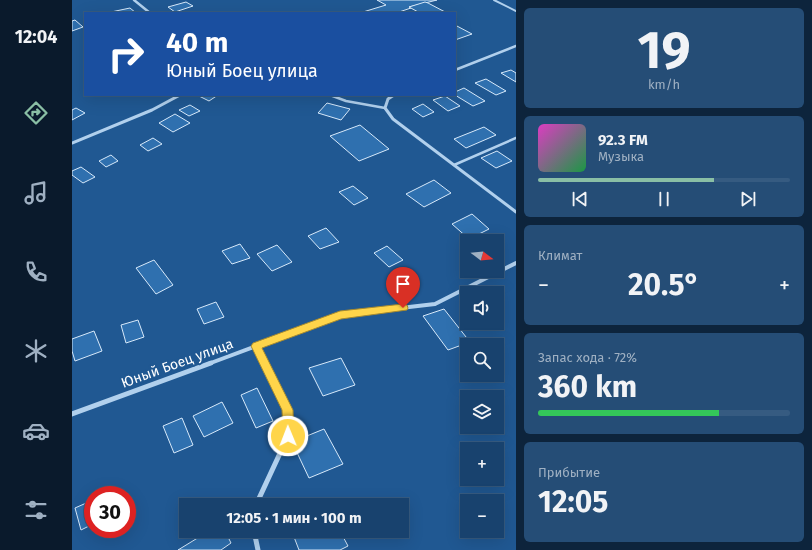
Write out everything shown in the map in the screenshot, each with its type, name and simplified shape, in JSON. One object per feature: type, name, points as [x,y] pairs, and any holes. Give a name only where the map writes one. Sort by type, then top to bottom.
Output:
[{"type":"street","points":[[134,0],[149,12]]},
{"type":"street","points":[[456,70],[516,46]]},
{"type":"street","points":[[72,143],[152,110],[178,96]]},
{"type":"street","points":[[392,96],[388,99],[385,108],[393,119],[516,212]]},
{"type":"street","name":"Юный Боец улица","points":[[72,414],[340,315],[435,304],[516,263]]},
{"type":"street","points":[[256,346],[288,410],[288,436],[259,498]]},
{"type":"street","points":[[255,538],[258,550]]},
{"type":"lane","points":[[494,0],[516,11]]},
{"type":"lane","points":[[333,96],[346,101],[385,108]]},
{"type":"lane","points":[[454,165],[516,138]]},
{"type":"building","points":[[377,0],[437,0],[409,7],[411,8],[399,12],[363,12],[386,5]]},
{"type":"building","points":[[186,2],[193,6],[175,12],[168,7]]},
{"type":"building","points":[[425,2],[445,12],[418,12],[409,7]]},
{"type":"building","points":[[130,8],[135,12],[111,12]]},
{"type":"building","points":[[75,20],[83,27],[72,31],[72,21]]},
{"type":"building","points":[[456,26],[472,34],[456,40]]},
{"type":"building","points":[[511,70],[516,73],[516,82],[501,73]]},
{"type":"building","points":[[486,79],[506,91],[496,95],[475,83]]},
{"type":"building","points":[[464,88],[485,101],[473,106],[456,96],[456,92]]},
{"type":"building","points":[[199,96],[216,96],[209,101]]},
{"type":"building","points":[[445,96],[460,106],[448,111],[433,100]]},
{"type":"building","points":[[327,103],[350,109],[341,120],[318,113]]},
{"type":"building","points":[[423,104],[434,112],[423,117],[412,109]]},
{"type":"building","points":[[190,105],[200,111],[189,116],[179,110]]},
{"type":"building","points":[[76,108],[85,113],[72,120],[72,110]]},
{"type":"building","points":[[175,114],[190,123],[173,132],[159,123]]},
{"type":"building","points":[[360,125],[389,149],[359,161],[330,136]]},
{"type":"building","points":[[484,127],[496,135],[466,148],[454,139]]},
{"type":"building","points":[[153,138],[162,144],[148,151],[140,145]]},
{"type":"building","points":[[497,151],[512,161],[496,168],[481,158]]},
{"type":"building","points":[[111,155],[118,161],[106,167],[99,161]]},
{"type":"building","points":[[81,167],[95,177],[83,183],[72,175],[72,171]]},
{"type":"building","points":[[434,180],[451,193],[424,207],[406,194]]},
{"type":"building","points":[[353,186],[368,198],[354,205],[339,192]]},
{"type":"building","points":[[472,214],[489,229],[479,234],[463,234],[452,224]]},
{"type":"building","points":[[326,228],[339,242],[320,249],[308,236]]},
{"type":"building","points":[[240,244],[250,258],[232,264],[222,251]]},
{"type":"building","points":[[277,245],[292,262],[272,271],[257,254]]},
{"type":"building","points":[[387,246],[403,260],[389,267],[374,253]]},
{"type":"building","points":[[154,260],[173,285],[156,294],[136,268]]},
{"type":"building","points":[[216,302],[224,317],[204,324],[197,309]]},
{"type":"building","points":[[444,309],[467,338],[460,338],[460,346],[448,350],[423,316]]},
{"type":"building","points":[[138,320],[144,337],[126,343],[121,325]]},
{"type":"building","points":[[94,331],[102,351],[75,361],[72,351],[72,339]]},
{"type":"building","points":[[341,358],[355,385],[323,396],[309,368]]},
{"type":"building","points":[[257,388],[273,421],[256,428],[241,395]]},
{"type":"building","points":[[222,402],[233,423],[204,437],[193,416]]},
{"type":"building","points":[[182,418],[193,445],[174,453],[163,426]]},
{"type":"building","points":[[324,429],[343,464],[309,478],[292,442]]},
{"type":"building","points":[[84,504],[84,528],[81,530],[75,508]]},
{"type":"building","points":[[198,538],[228,538],[231,543],[221,550],[178,550]]},
{"type":"building","points":[[294,538],[344,538],[348,546],[340,550],[299,550]]},
{"type":"route","points":[[288,436],[288,410],[256,346],[340,315],[403,308]]}]
